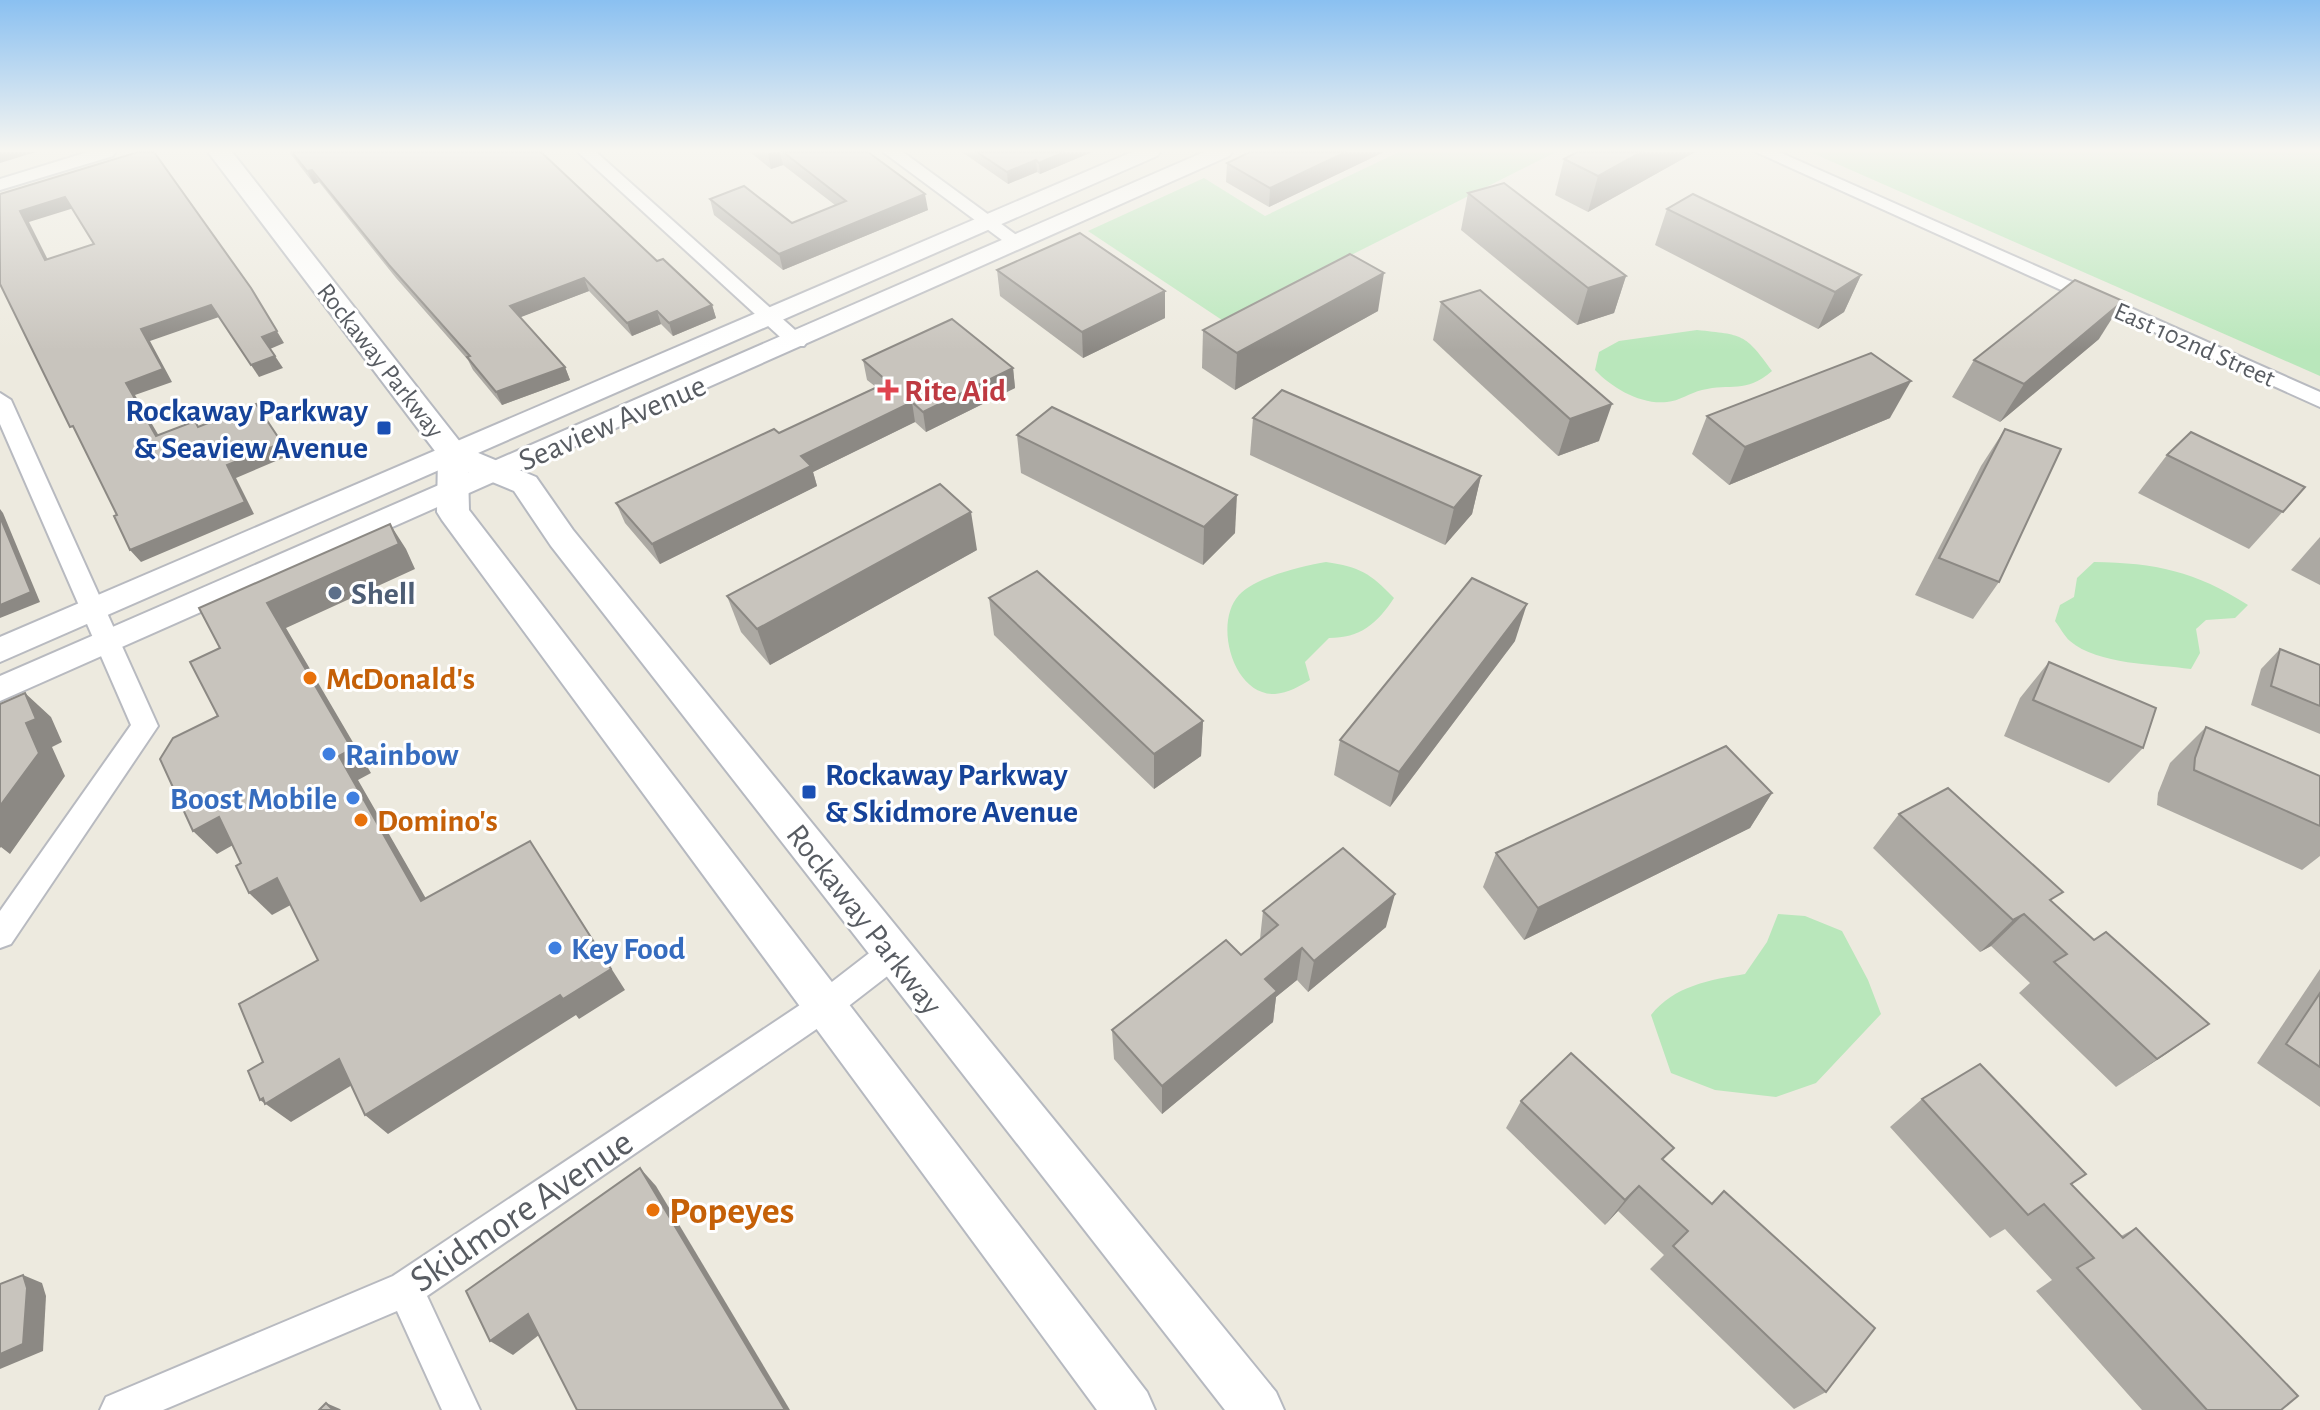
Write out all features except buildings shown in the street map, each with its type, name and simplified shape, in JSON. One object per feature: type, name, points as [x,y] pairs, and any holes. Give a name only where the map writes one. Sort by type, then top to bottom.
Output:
[{"type":"main road","name":"Rockaway Parkway","points":[[268,218],[453,472],[453,512],[1129,1410]]},
{"type":"main road","name":"Rockaway Parkway","points":[[453,472],[497,472],[525,484],[562,538],[1258,1410]]},
{"type":"street","points":[[659,218],[797,342]]},
{"type":"street","points":[[983,218],[1017,242]]},
{"type":"street","name":"Seaview Avenue","points":[[0,689],[106,642],[769,317],[999,218]]},
{"type":"street","name":"Seaview Avenue","points":[[497,472],[797,342],[1070,218]]},
{"type":"street","name":"East 102nd Street","points":[[1912,218],[2320,400]]},
{"type":"street","points":[[0,400],[145,726],[0,935]]},
{"type":"street","name":"Seaview Avenue","points":[[0,650],[92,610],[453,472]]},
{"type":"street","name":"Skidmore Avenue","points":[[119,1410],[406,1289],[826,1005],[892,954]]},
{"type":"street","points":[[406,1289],[461,1410]]},
{"type":"green space","points":[[1117,218],[1425,218],[1222,320],[1088,231]]},
{"type":"green space","points":[[1960,218],[2320,218],[2320,376]]},
{"type":"green space","points":[[1697,330],[1742,338],[1772,371],[1754,383],[1712,388],[1676,400],[1657,402],[1628,394],[1595,370],[1599,352],[1619,341]]},
{"type":"green space","points":[[1326,562],[1364,572],[1394,598],[1367,628],[1350,635],[1329,638],[1305,662],[1310,680],[1280,693],[1260,691],[1238,671],[1232,656],[1228,639],[1231,607],[1239,595],[1256,583],[1292,569]]},
{"type":"green space","points":[[2094,562],[2137,564],[2174,571],[2210,584],[2248,605],[2235,618],[2206,620],[2196,629],[2200,653],[2191,669],[2096,655],[2070,641],[2055,621],[2060,605],[2074,597],[2077,578]]},
{"type":"green space","points":[[1778,914],[1805,916],[1842,931],[1868,980],[1881,1014],[1816,1083],[1776,1097],[1715,1090],[1671,1073],[1651,1015],[1681,991],[1745,974],[1767,942]]},
{"type":"place","name":"Rite Aid","points":[[888,390]]},
{"type":"place","name":"Rockaway Parkway & Seaview Avenue","points":[[384,428]]},
{"type":"place","name":"Shell","points":[[335,593]]},
{"type":"place","name":"McDonald's","points":[[310,678]]},
{"type":"place","name":"Rainbow","points":[[329,754]]},
{"type":"place","name":"Rockaway Parkway & Skidmore Avenue","points":[[809,792]]},
{"type":"place","name":"Boost Mobile","points":[[353,798]]},
{"type":"place","name":"Domino's","points":[[361,820]]},
{"type":"place","name":"Key Food","points":[[555,948]]},
{"type":"place","name":"Popeyes","points":[[653,1210]]}]
